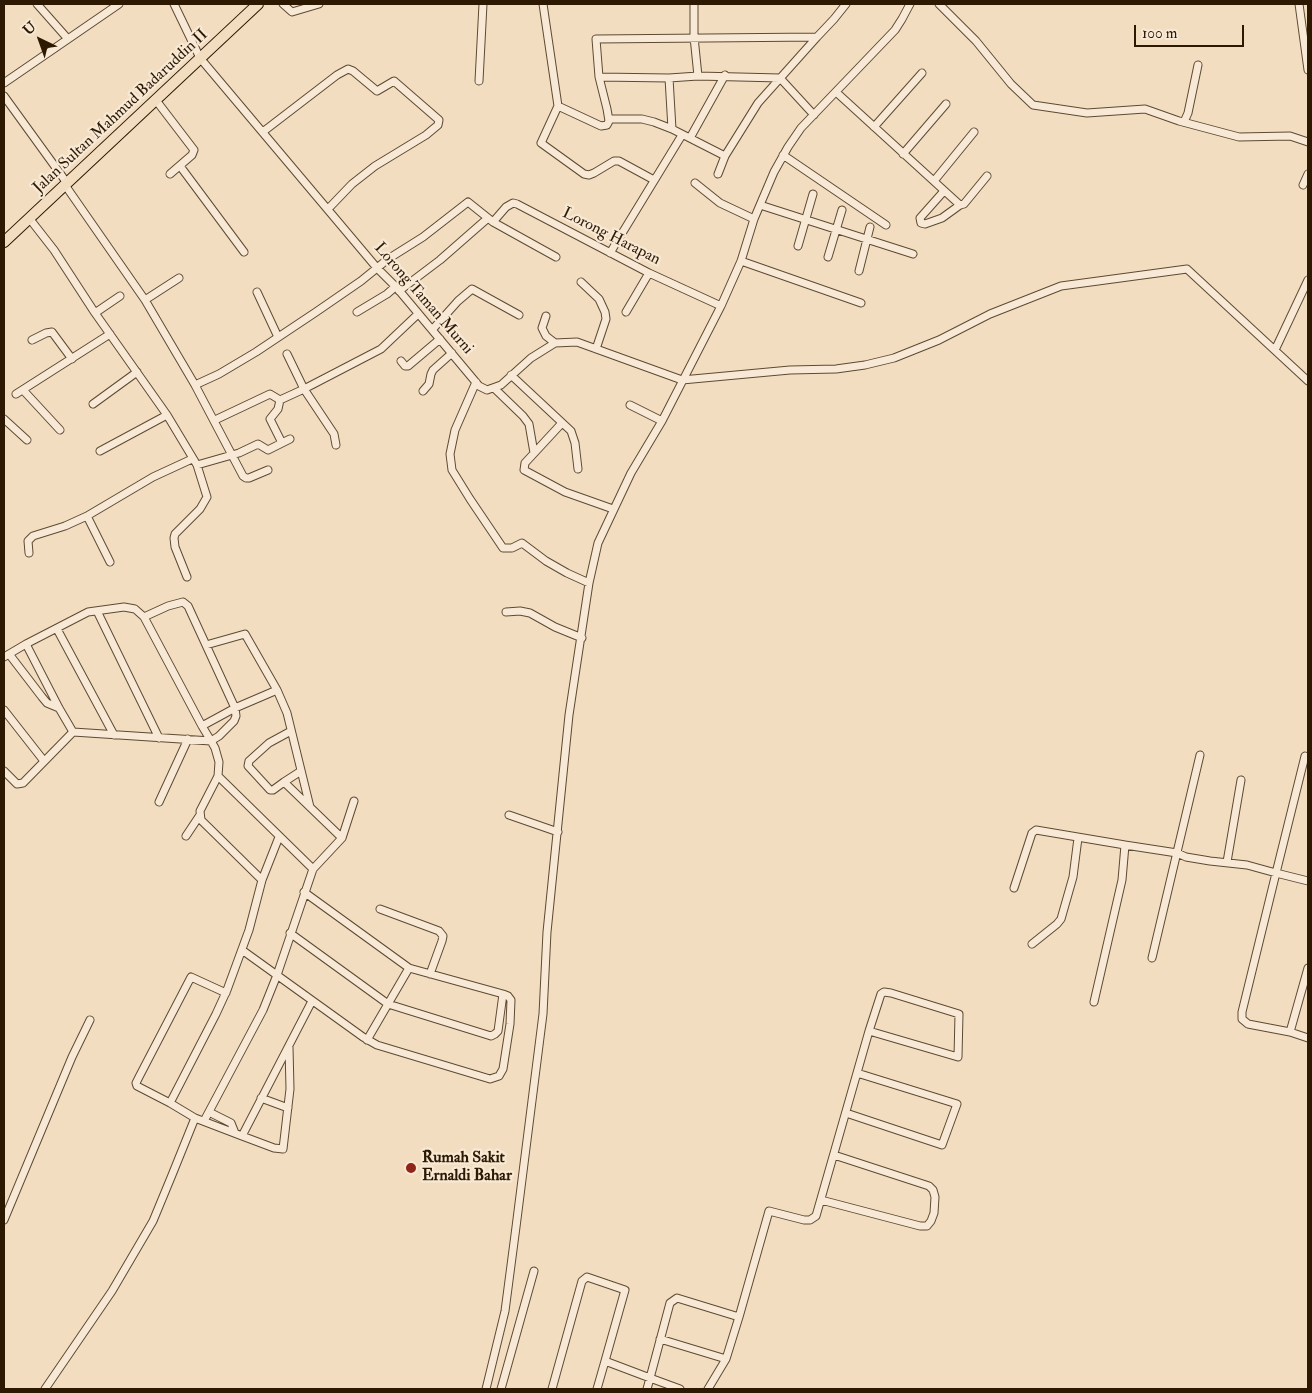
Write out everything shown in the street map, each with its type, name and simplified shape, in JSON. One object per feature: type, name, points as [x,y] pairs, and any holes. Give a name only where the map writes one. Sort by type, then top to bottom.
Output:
[{"type":"highway","name":"Jalan Sultan Mahmud Badaruddin II","points":[[4,242],[258,4]]},
{"type":"street","points":[[37,4],[68,39]]},
{"type":"street","points":[[4,83],[119,4]]},
{"type":"street","name":"Lorong Taman Murni","points":[[174,4],[200,58],[476,382]]},
{"type":"street","points":[[283,4],[292,12],[319,4]]},
{"type":"street","points":[[479,81],[484,4]]},
{"type":"street","points":[[543,4],[558,106],[541,143],[584,174],[590,175],[614,161],[619,161],[654,180]]},
{"type":"street","points":[[694,4],[694,37],[698,76]]},
{"type":"street","points":[[718,174],[725,156],[758,103],[846,4]]},
{"type":"street","points":[[486,1389],[505,1311],[543,1014],[548,932],[569,715],[589,583],[598,543],[613,510],[662,421],[721,306],[741,261],[754,219],[783,156],[801,128],[895,30],[910,4]]},
{"type":"street","points":[[939,4],[976,41],[1032,105],[1087,113],[1145,109],[1239,137],[1290,136],[1308,142]]},
{"type":"street","points":[[1299,4],[1308,70]]},
{"type":"street","points":[[558,106],[601,126],[607,125],[609,118],[599,77],[596,39],[817,37]]},
{"type":"street","points":[[1184,122],[1188,113],[1198,65]]},
{"type":"street","points":[[264,131],[337,75],[348,69],[377,91],[394,81],[439,120],[438,125],[426,135],[375,166],[352,184],[328,209]]},
{"type":"street","points":[[874,127],[922,73]]},
{"type":"street","points":[[599,77],[670,78],[725,75],[780,78],[814,115]]},
{"type":"street","points":[[690,138],[725,75]]},
{"type":"street","points":[[670,78],[672,129]]},
{"type":"street","points":[[836,92],[960,205]]},
{"type":"street","points":[[4,96],[145,300],[214,420],[243,476],[246,478],[268,470]]},
{"type":"street","points":[[155,99],[194,150],[192,155],[170,174]]},
{"type":"street","points":[[903,154],[946,104]]},
{"type":"street","points":[[609,118],[642,119],[654,122],[725,156]]},
{"type":"street","points":[[934,181],[974,132]]},
{"type":"street","points":[[610,253],[682,135]]},
{"type":"street","points":[[783,156],[886,225]]},
{"type":"street","points":[[180,166],[244,252]]},
{"type":"street","points":[[1302,186],[1308,174]]},
{"type":"street","points":[[944,191],[920,218],[922,223],[925,224],[942,218],[964,204],[988,176]]},
{"type":"street","points":[[695,183],[720,203],[754,219]]},
{"type":"street","points":[[798,246],[814,194]]},
{"type":"street","points":[[195,386],[219,374],[278,338],[361,282],[388,259],[423,237],[468,202],[490,220],[556,257]]},
{"type":"street","name":"Lorong Harapan","points":[[357,312],[397,289],[440,260],[506,207],[513,204],[517,204],[649,273],[721,306]]},
{"type":"street","points":[[760,205],[913,254]]},
{"type":"street","points":[[828,257],[842,210]]},
{"type":"street","points":[[29,218],[54,250],[95,313],[167,415],[197,465],[207,497],[174,538],[175,547],[187,577]]},
{"type":"street","points":[[859,270],[870,227]]},
{"type":"street","points":[[741,261],[861,303]]},
{"type":"street","points":[[589,583],[546,561],[522,543],[512,548],[503,548],[452,470],[450,454],[456,430],[476,382],[487,390],[501,385],[531,358],[555,343],[578,342],[682,380],[780,371],[836,369],[894,358],[939,340],[990,314],[1061,286],[1187,269],[1308,381]]},
{"type":"street","points":[[626,312],[649,273]]},
{"type":"street","points":[[145,300],[179,278]]},
{"type":"street","points":[[1275,350],[1308,280]]},
{"type":"street","points":[[581,282],[599,299],[605,312],[606,319],[596,349]]},
{"type":"street","points":[[432,330],[458,301],[472,289],[519,315]]},
{"type":"street","points":[[257,292],[278,338]]},
{"type":"street","points":[[95,313],[120,296]]},
{"type":"street","points":[[280,400],[381,349],[418,314]]},
{"type":"street","points":[[546,316],[542,328],[546,336],[555,343]]},
{"type":"street","points":[[32,340],[46,332],[52,332],[72,358]]},
{"type":"street","points":[[16,394],[110,334]]},
{"type":"street","points":[[401,361],[405,366],[408,366],[440,339]]},
{"type":"street","points":[[423,391],[429,384],[430,374],[433,370],[452,353]]},
{"type":"street","points":[[287,354],[304,389],[330,426],[336,445]]},
{"type":"street","points":[[93,404],[137,372]]},
{"type":"street","points":[[511,375],[571,431],[575,444],[578,469]]},
{"type":"street","points":[[494,388],[529,424],[534,453]]},
{"type":"street","points":[[23,390],[60,430]]},
{"type":"street","points":[[214,420],[270,394],[280,400]]},
{"type":"street","points":[[197,465],[232,455],[258,444],[268,450],[286,441],[270,419],[278,409],[280,400]]},
{"type":"street","points":[[630,405],[662,421]]},
{"type":"street","points":[[100,451],[167,415]]},
{"type":"street","points":[[4,419],[27,440]]},
{"type":"street","points":[[562,423],[534,453],[524,467],[524,470],[528,474],[565,492],[613,510]]},
{"type":"street","points":[[30,554],[28,541],[33,536],[65,526],[87,516],[153,477],[192,459]]},
{"type":"street","points":[[87,516],[110,562]]},
{"type":"street","points":[[4,771],[17,784],[23,783],[73,732],[211,741],[234,721],[236,716],[235,708],[188,606],[183,602],[168,606],[144,617]]},
{"type":"street","points":[[58,708],[47,703],[6,656],[88,612],[124,607],[135,609],[144,617],[211,741],[219,762],[218,776],[200,811],[200,815],[186,836]]},
{"type":"street","points":[[97,611],[159,738]]},
{"type":"street","points":[[506,612],[520,611],[530,613],[555,627],[582,638]]},
{"type":"street","points":[[57,628],[114,735]]},
{"type":"street","points":[[206,645],[245,634],[277,690],[287,713],[310,808]]},
{"type":"street","points":[[26,644],[58,708],[73,732]]},
{"type":"street","points":[[202,726],[235,708],[277,690]]},
{"type":"street","points":[[4,710],[44,761]]},
{"type":"street","points":[[291,731],[269,743],[249,761],[248,766],[270,790],[274,790],[301,771]]},
{"type":"street","points":[[158,802],[188,739]]},
{"type":"street","points":[[1152,958],[1200,755]]},
{"type":"street","points":[[1305,756],[1242,1012],[1242,1019],[1248,1024],[1290,1032],[1308,1038]]},
{"type":"street","points":[[218,776],[313,869]]},
{"type":"street","points":[[1227,862],[1241,780]]},
{"type":"street","points":[[284,782],[342,838]]},
{"type":"street","points":[[204,1121],[263,1010],[313,869],[342,838],[354,801]]},
{"type":"street","points":[[200,815],[201,820],[262,880]]},
{"type":"street","points":[[509,815],[558,832]]},
{"type":"street","points":[[1014,888],[1034,831],[1177,853],[1186,857],[1227,862],[1308,881]]},
{"type":"street","points":[[170,1103],[226,993],[249,930],[262,880],[279,837]]},
{"type":"street","points":[[1032,944],[1057,924],[1061,918],[1073,877],[1078,838]]},
{"type":"street","points":[[1094,1002],[1122,880],[1125,846]]},
{"type":"street","points":[[242,950],[367,1040],[490,1079],[496,1078],[503,1069],[510,1024],[511,1000],[508,996],[409,968],[304,892]]},
{"type":"street","points":[[380,909],[439,931],[443,936],[430,974]]},
{"type":"street","points":[[290,933],[388,1004],[491,1036],[498,1030],[503,994]]},
{"type":"street","points":[[367,1040],[409,968]]},
{"type":"street","points":[[1290,1032],[1308,968]]},
{"type":"street","points":[[226,993],[191,977],[139,1076],[136,1083],[137,1086],[195,1118],[274,1148],[283,1149],[290,1090],[289,1045]]},
{"type":"street","points":[[708,1389],[726,1359],[769,1211],[804,1220],[810,1220],[816,1216],[869,1032],[881,994],[884,992],[891,993],[959,1014],[958,1057],[869,1032]]},
{"type":"street","points":[[238,1135],[261,1098],[312,1001]]},
{"type":"street","points":[[4,1220],[72,1056],[90,1020]]},
{"type":"street","points":[[846,1113],[942,1145],[957,1104],[857,1073]]},
{"type":"street","points":[[261,1098],[288,1108]]},
{"type":"street","points":[[209,1112],[231,1123],[238,1135]]},
{"type":"street","points":[[45,1389],[112,1291],[153,1220],[195,1118]]},
{"type":"street","points":[[821,1200],[920,1226],[927,1226],[934,1213],[935,1197],[933,1190],[928,1186],[834,1155]]},
{"type":"street","points":[[501,1389],[534,1271]]},
{"type":"street","points":[[552,1389],[582,1281],[587,1277],[624,1288],[625,1290],[597,1389]]},
{"type":"street","points":[[647,1389],[670,1303],[677,1298],[739,1317]]},
{"type":"street","points":[[660,1339],[726,1359]]},
{"type":"street","points":[[605,1361],[680,1389]]},
{"type":"place","name":"Rumah Sakit Ernaldi Bahar","points":[[411,1168]]}]
